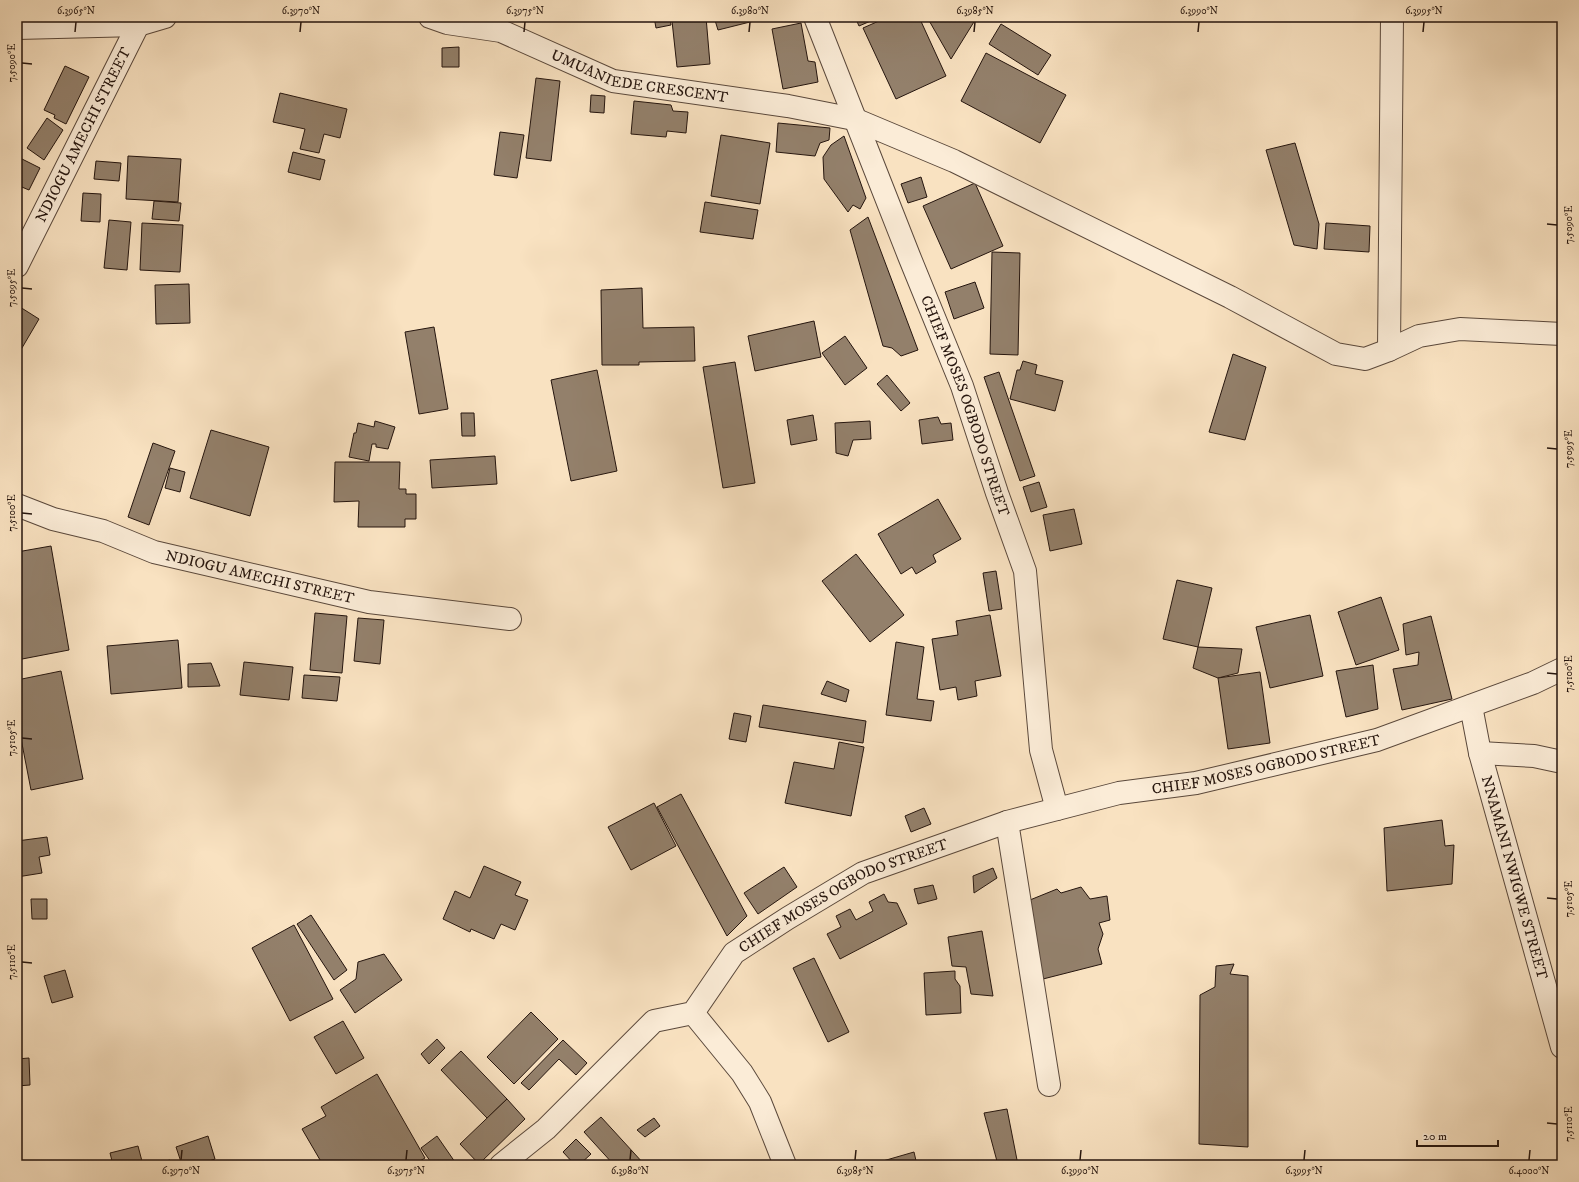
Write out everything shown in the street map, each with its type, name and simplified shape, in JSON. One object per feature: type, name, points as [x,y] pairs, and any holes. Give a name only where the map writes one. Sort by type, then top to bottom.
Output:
[{"type":"street","points":[[17,28],[138,25],[165,17]]},
{"type":"street","name":"UMUANIEDE CRESCENT","points":[[430,17],[447,23],[500,24],[613,81],[788,106],[854,119],[954,161],[1230,297],[1336,354],[1365,359],[1390,350],[1419,336],[1460,329],[1562,334]]},
{"type":"street","name":"CHIEF MOSES OGBODO STREET","points":[[815,17],[854,119],[962,386],[997,493],[1025,571],[1040,750],[1057,809]]},
{"type":"street","points":[[1390,350],[1392,17]]},
{"type":"street","name":"NDIOGU AMECHI STREET","points":[[17,266],[138,25]]},
{"type":"street","name":"NDIOGU AMECHI STREET","points":[[17,505],[53,519],[103,531],[161,554],[369,602],[510,619]]},
{"type":"street","name":"CHIEF MOSES OGBODO STREET","points":[[692,1013],[734,953],[788,918],[863,873],[1006,822],[1119,793],[1196,783],[1377,740],[1533,683],[1562,668]]},
{"type":"street","name":"NNAMANI NWIGWE STREET","points":[[1471,706],[1480,753],[1562,1047]]},
{"type":"street","points":[[1480,753],[1534,756],[1562,762]]},
{"type":"street","points":[[1006,822],[1049,1085]]},
{"type":"street","points":[[501,1165],[546,1129],[654,1021],[692,1013],[742,1073],[757,1096],[785,1165]]},
{"type":"building","points":[[654,17],[670,17],[671,25],[656,28]]},
{"type":"building","points":[[706,17],[710,64],[677,67],[672,21]]},
{"type":"building","points":[[714,17],[757,17],[758,20],[718,30]]},
{"type":"building","points":[[855,17],[880,17],[859,26]]},
{"type":"building","points":[[888,17],[919,17],[946,76],[896,99],[863,28]]},
{"type":"building","points":[[927,17],[977,17],[951,59]]},
{"type":"building","points":[[801,23],[808,61],[815,62],[818,82],[783,89],[772,29]]},
{"type":"building","points":[[1001,24],[1051,55],[1038,75],[989,44]]},
{"type":"building","points":[[459,47],[459,67],[442,67],[442,48]]},
{"type":"building","points":[[986,53],[1066,95],[1040,143],[961,101]]},
{"type":"building","points":[[65,66],[89,77],[66,124],[54,118],[55,115],[44,110]]},
{"type":"building","points":[[536,78],[560,81],[551,161],[526,158]]},
{"type":"building","points":[[280,93],[347,109],[340,138],[324,134],[319,153],[300,149],[305,129],[273,122]]},
{"type":"building","points":[[591,95],[605,96],[604,113],[590,112]]},
{"type":"building","points":[[634,101],[671,105],[673,111],[688,112],[686,133],[667,131],[666,137],[631,134]]},
{"type":"building","points":[[47,118],[63,130],[44,160],[27,148]]},
{"type":"building","points":[[778,123],[830,128],[829,140],[820,143],[815,156],[776,152]]},
{"type":"building","points":[[500,132],[524,135],[517,178],[494,175]]},
{"type":"building","points":[[721,135],[770,143],[760,204],[711,196]]},
{"type":"building","points":[[844,136],[866,198],[860,209],[853,205],[848,212],[824,179],[823,157],[831,145]]},
{"type":"building","points":[[1295,143],[1319,224],[1317,249],[1294,245],[1266,150]]},
{"type":"building","points":[[293,152],[325,160],[320,180],[288,172]]},
{"type":"building","points":[[128,156],[181,159],[178,202],[126,199]]},
{"type":"building","points":[[20,158],[40,168],[29,190],[17,185],[17,165]]},
{"type":"building","points":[[96,161],[121,163],[119,181],[94,179]]},
{"type":"building","points":[[921,177],[927,197],[908,203],[901,184]]},
{"type":"building","points":[[975,183],[1003,246],[951,269],[923,206]]},
{"type":"building","points":[[83,193],[101,194],[100,222],[81,221]]},
{"type":"building","points":[[154,201],[181,203],[179,221],[152,219]]},
{"type":"building","points":[[705,202],[758,210],[753,239],[700,232]]},
{"type":"building","points":[[868,217],[918,350],[901,356],[892,348],[883,346],[850,230]]},
{"type":"building","points":[[109,220],[131,222],[127,270],[104,268]]},
{"type":"building","points":[[142,223],[183,225],[180,272],[140,270]]},
{"type":"building","points":[[1326,223],[1370,226],[1369,252],[1324,249]]},
{"type":"building","points":[[992,252],[1020,253],[1018,355],[990,354]]},
{"type":"building","points":[[975,282],[984,308],[954,319],[945,292]]},
{"type":"building","points":[[189,284],[190,323],[156,324],[155,285]]},
{"type":"building","points":[[642,288],[643,328],[694,327],[695,361],[639,362],[639,365],[602,365],[601,290]]},
{"type":"building","points":[[20,307],[39,319],[19,353],[17,352],[17,314],[19,315]]},
{"type":"building","points":[[814,321],[821,357],[755,371],[748,336]]},
{"type":"building","points":[[434,327],[448,409],[419,414],[405,332]]},
{"type":"building","points":[[845,336],[867,368],[845,385],[822,353]]},
{"type":"building","points":[[1233,354],[1266,367],[1245,440],[1209,432]]},
{"type":"building","points":[[1023,361],[1037,365],[1035,374],[1063,381],[1055,411],[1010,399],[1017,370],[1020,370]]},
{"type":"building","points":[[735,362],[755,483],[723,488],[703,367]]},
{"type":"building","points":[[597,370],[617,471],[571,481],[551,380]]},
{"type":"building","points":[[999,372],[1035,476],[1020,481],[984,377]]},
{"type":"building","points":[[887,375],[910,403],[901,411],[877,384]]},
{"type":"building","points":[[461,413],[474,413],[475,436],[462,436]]},
{"type":"building","points":[[813,415],[817,440],[791,445],[787,420]]},
{"type":"building","points":[[938,417],[941,424],[951,423],[953,440],[922,444],[919,420]]},
{"type":"building","points":[[375,421],[395,427],[388,449],[376,447],[376,444],[372,444],[369,461],[349,457],[354,433],[356,433],[358,423],[374,427]]},
{"type":"building","points":[[870,421],[871,439],[853,440],[848,456],[836,453],[835,423]]},
{"type":"building","points":[[211,430],[269,447],[250,516],[190,498]]},
{"type":"building","points":[[153,443],[175,451],[149,525],[128,517]]},
{"type":"building","points":[[495,456],[497,484],[432,488],[430,460]]},
{"type":"building","points":[[335,462],[400,462],[399,489],[406,489],[406,494],[416,494],[416,519],[405,519],[405,527],[358,527],[359,501],[334,502]]},
{"type":"building","points":[[170,468],[185,472],[180,492],[165,488]]},
{"type":"building","points":[[1039,482],[1047,507],[1031,512],[1023,487]]},
{"type":"building","points":[[938,499],[961,539],[933,555],[936,562],[916,574],[912,567],[901,574],[878,534]]},
{"type":"building","points":[[1074,509],[1082,544],[1050,551],[1043,515]]},
{"type":"building","points":[[51,546],[69,650],[17,660],[17,552]]},
{"type":"building","points":[[856,554],[904,615],[870,642],[822,581]]},
{"type":"building","points":[[996,571],[1002,609],[989,611],[983,573]]},
{"type":"building","points":[[1177,580],[1212,588],[1198,647],[1163,639]]},
{"type":"building","points":[[1381,597],[1399,650],[1356,665],[1338,612]]},
{"type":"building","points":[[315,613],[347,616],[342,673],[310,670]]},
{"type":"building","points":[[990,615],[1001,676],[975,681],[977,696],[958,700],[956,687],[940,690],[932,639],[958,635],[956,621]]},
{"type":"building","points":[[1310,615],[1323,676],[1270,688],[1256,627]]},
{"type":"building","points":[[1431,616],[1452,699],[1402,710],[1393,669],[1418,665],[1419,652],[1406,655],[1403,624]]},
{"type":"building","points":[[358,618],[384,620],[380,664],[354,661]]},
{"type":"building","points":[[178,640],[182,688],[111,694],[107,646]]},
{"type":"building","points":[[896,642],[924,647],[917,699],[934,701],[931,721],[886,715]]},
{"type":"building","points":[[1198,647],[1242,649],[1238,673],[1218,678],[1193,668]]},
{"type":"building","points":[[244,662],[293,667],[289,700],[240,695]]},
{"type":"building","points":[[211,663],[220,686],[188,687],[188,664]]},
{"type":"building","points":[[1373,665],[1378,709],[1346,717],[1336,671]]},
{"type":"building","points":[[61,671],[83,779],[31,790],[17,718],[17,680]]},
{"type":"building","points":[[1260,672],[1270,743],[1228,749],[1218,678]]},
{"type":"building","points":[[304,675],[340,677],[337,701],[302,698]]},
{"type":"building","points":[[827,681],[849,690],[846,702],[821,694]]},
{"type":"building","points":[[763,705],[866,721],[863,743],[759,727]]},
{"type":"building","points":[[734,713],[751,716],[746,742],[729,739]]},
{"type":"building","points":[[839,742],[864,747],[851,816],[785,803],[794,762],[834,769]]},
{"type":"building","points":[[681,794],[747,916],[727,936],[657,807]]},
{"type":"building","points":[[654,803],[676,846],[631,870],[608,827]]},
{"type":"building","points":[[924,808],[931,824],[911,832],[905,816]]},
{"type":"building","points":[[1442,820],[1445,846],[1454,845],[1452,884],[1387,891],[1384,828]]},
{"type":"building","points":[[47,837],[50,855],[39,857],[42,873],[17,877],[17,841]]},
{"type":"building","points":[[484,866],[521,882],[515,895],[528,900],[515,930],[501,924],[494,939],[471,929],[470,932],[443,919],[455,891],[470,898]]},
{"type":"building","points":[[784,867],[797,887],[758,914],[744,893]]},
{"type":"building","points":[[993,868],[997,878],[974,893],[973,876]]},
{"type":"building","points":[[933,885],[937,899],[918,904],[914,889]]},
{"type":"building","points":[[1081,887],[1090,899],[1107,896],[1110,920],[1099,923],[1103,934],[1098,949],[1102,964],[1043,979],[1025,902],[1057,889],[1061,893]]},
{"type":"building","points":[[884,894],[888,902],[897,903],[907,924],[840,959],[827,934],[841,927],[836,916],[850,909],[856,920],[873,911],[869,902]]},
{"type":"building","points":[[31,899],[47,899],[47,919],[32,919]]},
{"type":"building","points":[[311,915],[347,970],[334,980],[297,924]]},
{"type":"building","points":[[294,925],[333,999],[290,1021],[252,948]]},
{"type":"building","points":[[982,931],[993,996],[971,994],[966,967],[952,966],[948,937]]},
{"type":"building","points":[[384,954],[402,980],[355,1013],[340,990],[356,979],[358,962]]},
{"type":"building","points":[[814,958],[849,1032],[828,1042],[793,968]]},
{"type":"building","points":[[1234,964],[1230,974],[1248,976],[1248,1147],[1199,1144],[1200,995],[1215,987],[1216,966]]},
{"type":"building","points":[[65,970],[73,997],[52,1003],[44,976]]},
{"type":"building","points":[[955,971],[955,979],[960,986],[961,1013],[926,1015],[924,973]]},
{"type":"building","points":[[531,1012],[558,1039],[514,1084],[487,1057]]},
{"type":"building","points":[[343,1021],[364,1058],[336,1074],[314,1037]]},
{"type":"building","points":[[437,1039],[445,1048],[429,1064],[421,1054]]},
{"type":"building","points":[[563,1040],[587,1063],[576,1075],[559,1059],[529,1090],[521,1083]]},
{"type":"building","points":[[461,1051],[507,1099],[487,1118],[441,1070]]},
{"type":"building","points":[[29,1058],[30,1085],[17,1086],[17,1059]]},
{"type":"building","points":[[377,1074],[425,1158],[413,1165],[323,1165],[302,1129],[326,1116],[321,1107]]},
{"type":"building","points":[[507,1099],[525,1119],[479,1164],[460,1144]]},
{"type":"building","points":[[1007,1109],[1018,1165],[998,1165],[984,1113]]},
{"type":"building","points":[[601,1117],[644,1164],[643,1165],[614,1165],[584,1132]]},
{"type":"building","points":[[654,1118],[660,1126],[645,1137],[637,1130]]},
{"type":"building","points":[[208,1136],[215,1159],[197,1165],[182,1165],[176,1147]]},
{"type":"building","points":[[437,1136],[455,1162],[451,1165],[433,1165],[421,1148]]},
{"type":"building","points":[[576,1139],[591,1154],[579,1165],[575,1165],[563,1152]]},
{"type":"building","points":[[138,1146],[143,1165],[113,1165],[110,1153]]},
{"type":"building","points":[[914,1152],[917,1165],[877,1165],[876,1163]]},
{"type":"building","points":[[170,1160],[171,1165],[152,1165],[152,1164]]}]
